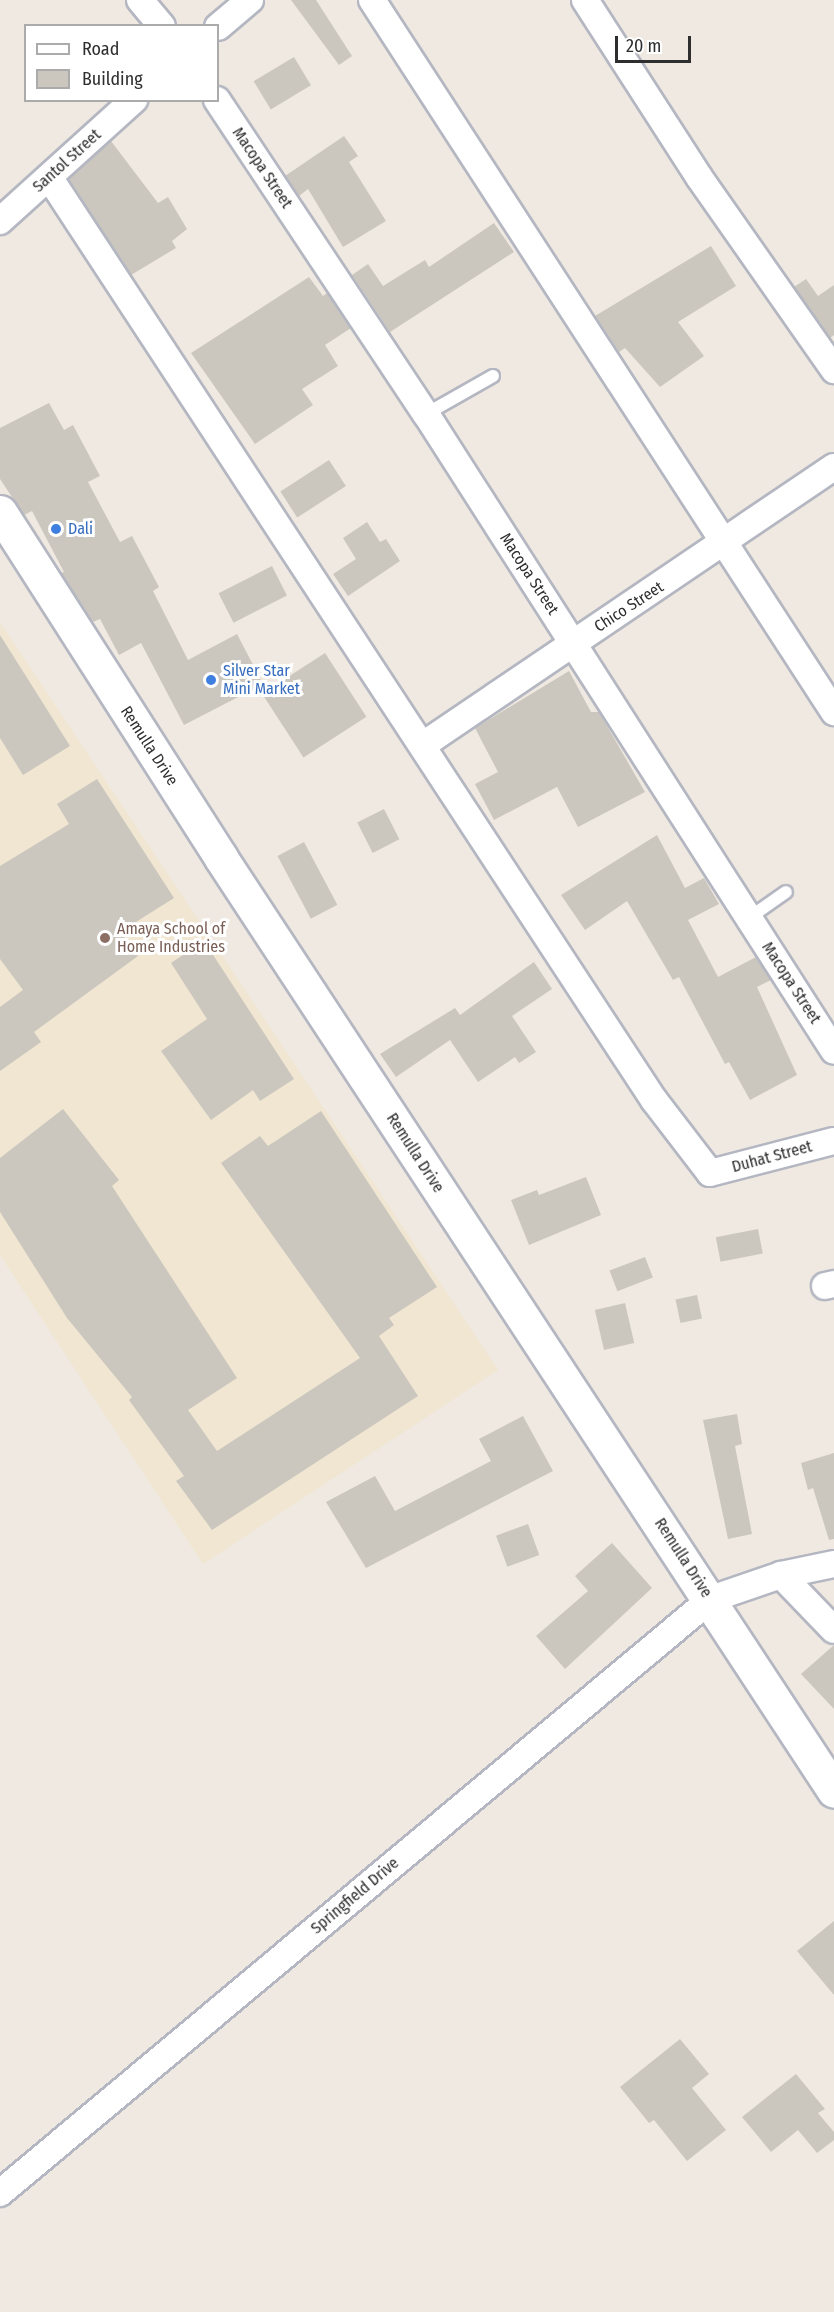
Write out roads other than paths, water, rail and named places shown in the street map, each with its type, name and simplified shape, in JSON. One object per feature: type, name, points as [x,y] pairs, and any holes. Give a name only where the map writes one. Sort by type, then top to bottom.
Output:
[{"type":"main road","name":"Remulla Drive","points":[[0,512],[221,858],[711,1599],[834,1791]]},
{"type":"street","points":[[140,0],[160,24]]},
{"type":"street","points":[[219,26],[250,0]]},
{"type":"street","points":[[372,0],[723,545],[826,681],[834,712]]},
{"type":"street","points":[[585,0],[699,177],[834,370]]},
{"type":"street","name":"Santol Street","points":[[0,221],[132,102]]},
{"type":"street","name":"Macopa Street","points":[[218,102],[426,414],[833,1048]]},
{"type":"street","points":[[49,177],[423,745]]},
{"type":"street","name":"Chico Street","points":[[423,745],[723,545],[834,467]]},
{"type":"street","name":"Duhat Street","points":[[423,745],[654,1100],[710,1173],[834,1141]]},
{"type":"street","points":[[711,1599],[781,1575],[834,1564]]},
{"type":"street","points":[[781,1575],[834,1630]]},
{"type":"street","name":"Springfield Drive","points":[[0,2193],[711,1599]]},
{"type":"lane","points":[[426,414],[493,376]]},
{"type":"lane","points":[[749,918],[786,892]]},
{"type":"place","name":"Dali","points":[[56,529]]},
{"type":"place","name":"Silver Star Mini Market","points":[[211,680]]},
{"type":"place","name":"Amaya School of Home Industries","points":[[105,938]]}]
